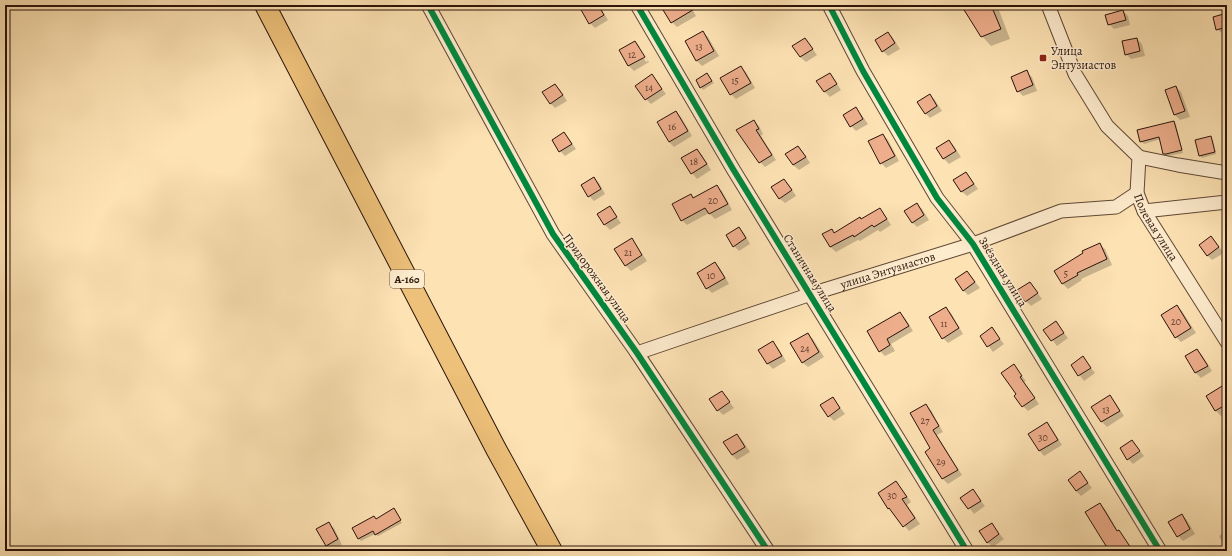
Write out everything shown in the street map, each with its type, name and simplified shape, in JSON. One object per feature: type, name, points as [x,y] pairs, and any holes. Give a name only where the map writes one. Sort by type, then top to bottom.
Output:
[{"type":"highway","name":"А-160","points":[[265,5],[496,449],[552,551]]},
{"type":"highway","name":"А-160","points":[[274,5],[559,551]]},
{"type":"street","name":"Придорожная улица","points":[[428,5],[553,234],[637,353],[768,551]]},
{"type":"street","name":"Станичная улица","points":[[637,5],[733,169],[811,294],[967,551]]},
{"type":"street","name":"Звёздная улица","points":[[829,5],[863,70],[937,198],[973,244],[1160,551]]},
{"type":"street","points":[[1048,5],[1075,74],[1107,126],[1139,157],[1227,173]]},
{"type":"street","name":"Полевая улица","points":[[1139,157],[1137,193],[1144,211],[1227,342]]},
{"type":"street","name":"улица Энтузиастов","points":[[637,353],[811,294],[973,244],[1061,210],[1116,207],[1137,193]]},
{"type":"street","points":[[1144,211],[1227,202]]},
{"type":"building","points":[[585,5],[598,5],[604,15],[589,24],[580,8]]},
{"type":"building","points":[[660,5],[701,5],[671,23]]},
{"type":"building","points":[[961,5],[991,5],[1001,29],[981,37]]},
{"type":"building","points":[[1123,10],[1126,20],[1108,25],[1105,15]]},
{"type":"building","points":[[1227,13],[1227,27],[1216,30],[1213,17]]},
{"type":"building","points":[[703,31],[714,51],[696,61],[685,41]]},
{"type":"building","points":[[888,32],[895,43],[882,52],[875,40]]},
{"type":"building","points":[[805,38],[813,49],[800,57],[792,46]]},
{"type":"building","points":[[1137,38],[1140,51],[1125,55],[1122,41]]},
{"type":"building","points":[[635,41],[645,57],[628,66],[619,50]]},
{"type":"building","points":[[741,66],[751,83],[730,95],[720,78]]},
{"type":"building","points":[[1027,70],[1033,85],[1017,92],[1011,77]]},
{"type":"building","points":[[707,73],[712,81],[700,88],[696,80]]},
{"type":"building","points":[[830,73],[837,84],[824,92],[816,81]]},
{"type":"building","points":[[652,74],[662,89],[645,100],[635,86]]},
{"type":"building","points":[[555,84],[563,95],[550,104],[542,92]]},
{"type":"building","points":[[1176,86],[1185,111],[1174,115],[1165,90]]},
{"type":"building","points":[[930,94],[937,106],[925,114],[917,102]]},
{"type":"building","points":[[856,107],[863,119],[850,127],[843,115]]},
{"type":"building","points":[[676,111],[688,131],[669,142],[657,122]]},
{"type":"building","points":[[754,120],[759,129],[756,130],[772,155],[759,163],[736,130]]},
{"type":"building","points":[[1174,121],[1182,150],[1163,154],[1159,137],[1140,142],[1137,130]]},
{"type":"building","points":[[564,132],[572,144],[559,152],[552,140]]},
{"type":"building","points":[[883,134],[895,156],[880,164],[868,141]]},
{"type":"building","points":[[1211,136],[1215,152],[1199,156],[1195,140]]},
{"type":"building","points":[[949,140],[956,151],[943,159],[936,148]]},
{"type":"building","points":[[798,146],[806,157],[793,165],[785,154]]},
{"type":"building","points":[[697,149],[707,164],[691,174],[681,158]]},
{"type":"building","points":[[966,172],[974,184],[961,192],[953,180]]},
{"type":"building","points":[[594,177],[601,189],[588,197],[581,185]]},
{"type":"building","points":[[784,179],[792,190],[779,199],[771,187]]},
{"type":"building","points":[[717,185],[728,204],[709,214],[705,208],[681,221],[672,204],[691,194],[693,198]]},
{"type":"building","points":[[917,203],[924,215],[912,223],[904,211]]},
{"type":"building","points":[[610,206],[617,217],[604,225],[597,214]]},
{"type":"building","points":[[880,208],[887,219],[874,227],[872,225],[854,237],[853,235],[830,247],[822,234],[832,229],[834,233],[860,217],[861,219]]},
{"type":"building","points":[[739,227],[746,238],[733,247],[726,235]]},
{"type":"building","points":[[1211,236],[1219,247],[1207,256],[1199,245]]},
{"type":"building","points":[[632,238],[642,255],[625,266],[614,249]]},
{"type":"building","points":[[1100,243],[1107,259],[1077,273],[1078,275],[1062,284],[1054,271],[1083,253],[1082,251]]},
{"type":"building","points":[[715,262],[725,278],[706,289],[697,273]]},
{"type":"building","points":[[967,271],[975,282],[963,291],[955,279]]},
{"type":"building","points":[[1030,282],[1038,293],[1025,302],[1017,290]]},
{"type":"building","points":[[1177,305],[1191,328],[1175,338],[1161,315]]},
{"type":"building","points":[[946,307],[959,328],[942,339],[929,317]]},
{"type":"building","points":[[900,312],[909,326],[887,339],[890,345],[879,352],[867,331]]},
{"type":"building","points":[[1056,321],[1064,333],[1051,341],[1043,330]]},
{"type":"building","points":[[992,327],[1000,339],[987,347],[980,336]]},
{"type":"building","points":[[808,333],[819,352],[802,363],[790,343]]},
{"type":"building","points":[[773,341],[782,356],[767,364],[758,350]]},
{"type":"building","points":[[1197,349],[1208,366],[1195,373],[1185,356]]},
{"type":"building","points":[[1083,356],[1091,368],[1078,376],[1071,365]]},
{"type":"building","points":[[1014,364],[1022,376],[1020,377],[1035,398],[1022,407],[1014,396],[1016,394],[1001,373]]},
{"type":"building","points":[[1227,383],[1227,404],[1215,411],[1206,396]]},
{"type":"building","points":[[722,391],[730,402],[717,411],[709,399]]},
{"type":"building","points":[[1110,395],[1120,411],[1101,422],[1091,407]]},
{"type":"building","points":[[833,397],[840,408],[828,417],[820,405]]},
{"type":"building","points":[[926,404],[939,426],[933,430],[958,470],[942,479],[925,452],[930,448],[910,413]]},
{"type":"building","points":[[1047,422],[1058,440],[1039,451],[1028,434]]},
{"type":"building","points":[[737,434],[745,447],[732,455],[723,442]]},
{"type":"building","points":[[1132,440],[1140,451],[1127,460],[1120,448]]},
{"type":"building","points":[[1080,471],[1088,483],[1076,491],[1068,480]]},
{"type":"building","points":[[896,481],[907,497],[902,499],[915,518],[903,527],[889,508],[888,509],[878,493]]},
{"type":"building","points":[[973,489],[981,501],[968,509],[960,498]]},
{"type":"building","points":[[1100,503],[1117,531],[1119,530],[1133,551],[1109,551],[1110,550],[1085,512]]},
{"type":"building","points":[[394,508],[401,520],[375,535],[373,531],[358,539],[352,528],[374,516],[376,519]]},
{"type":"building","points":[[1182,514],[1190,529],[1177,537],[1168,522]]},
{"type":"building","points":[[329,522],[338,539],[326,546],[316,529]]},
{"type":"building","points":[[992,523],[999,534],[987,543],[979,531]]},
{"type":"cycle path","points":[[428,5],[553,234],[637,353],[768,551]]},
{"type":"cycle path","points":[[637,5],[733,169],[967,551]]},
{"type":"cycle path","points":[[829,5],[863,71],[937,198],[973,244],[1160,551]]},
{"type":"place","name":"Улица Энтузиастов","points":[[1043,58]]}]
